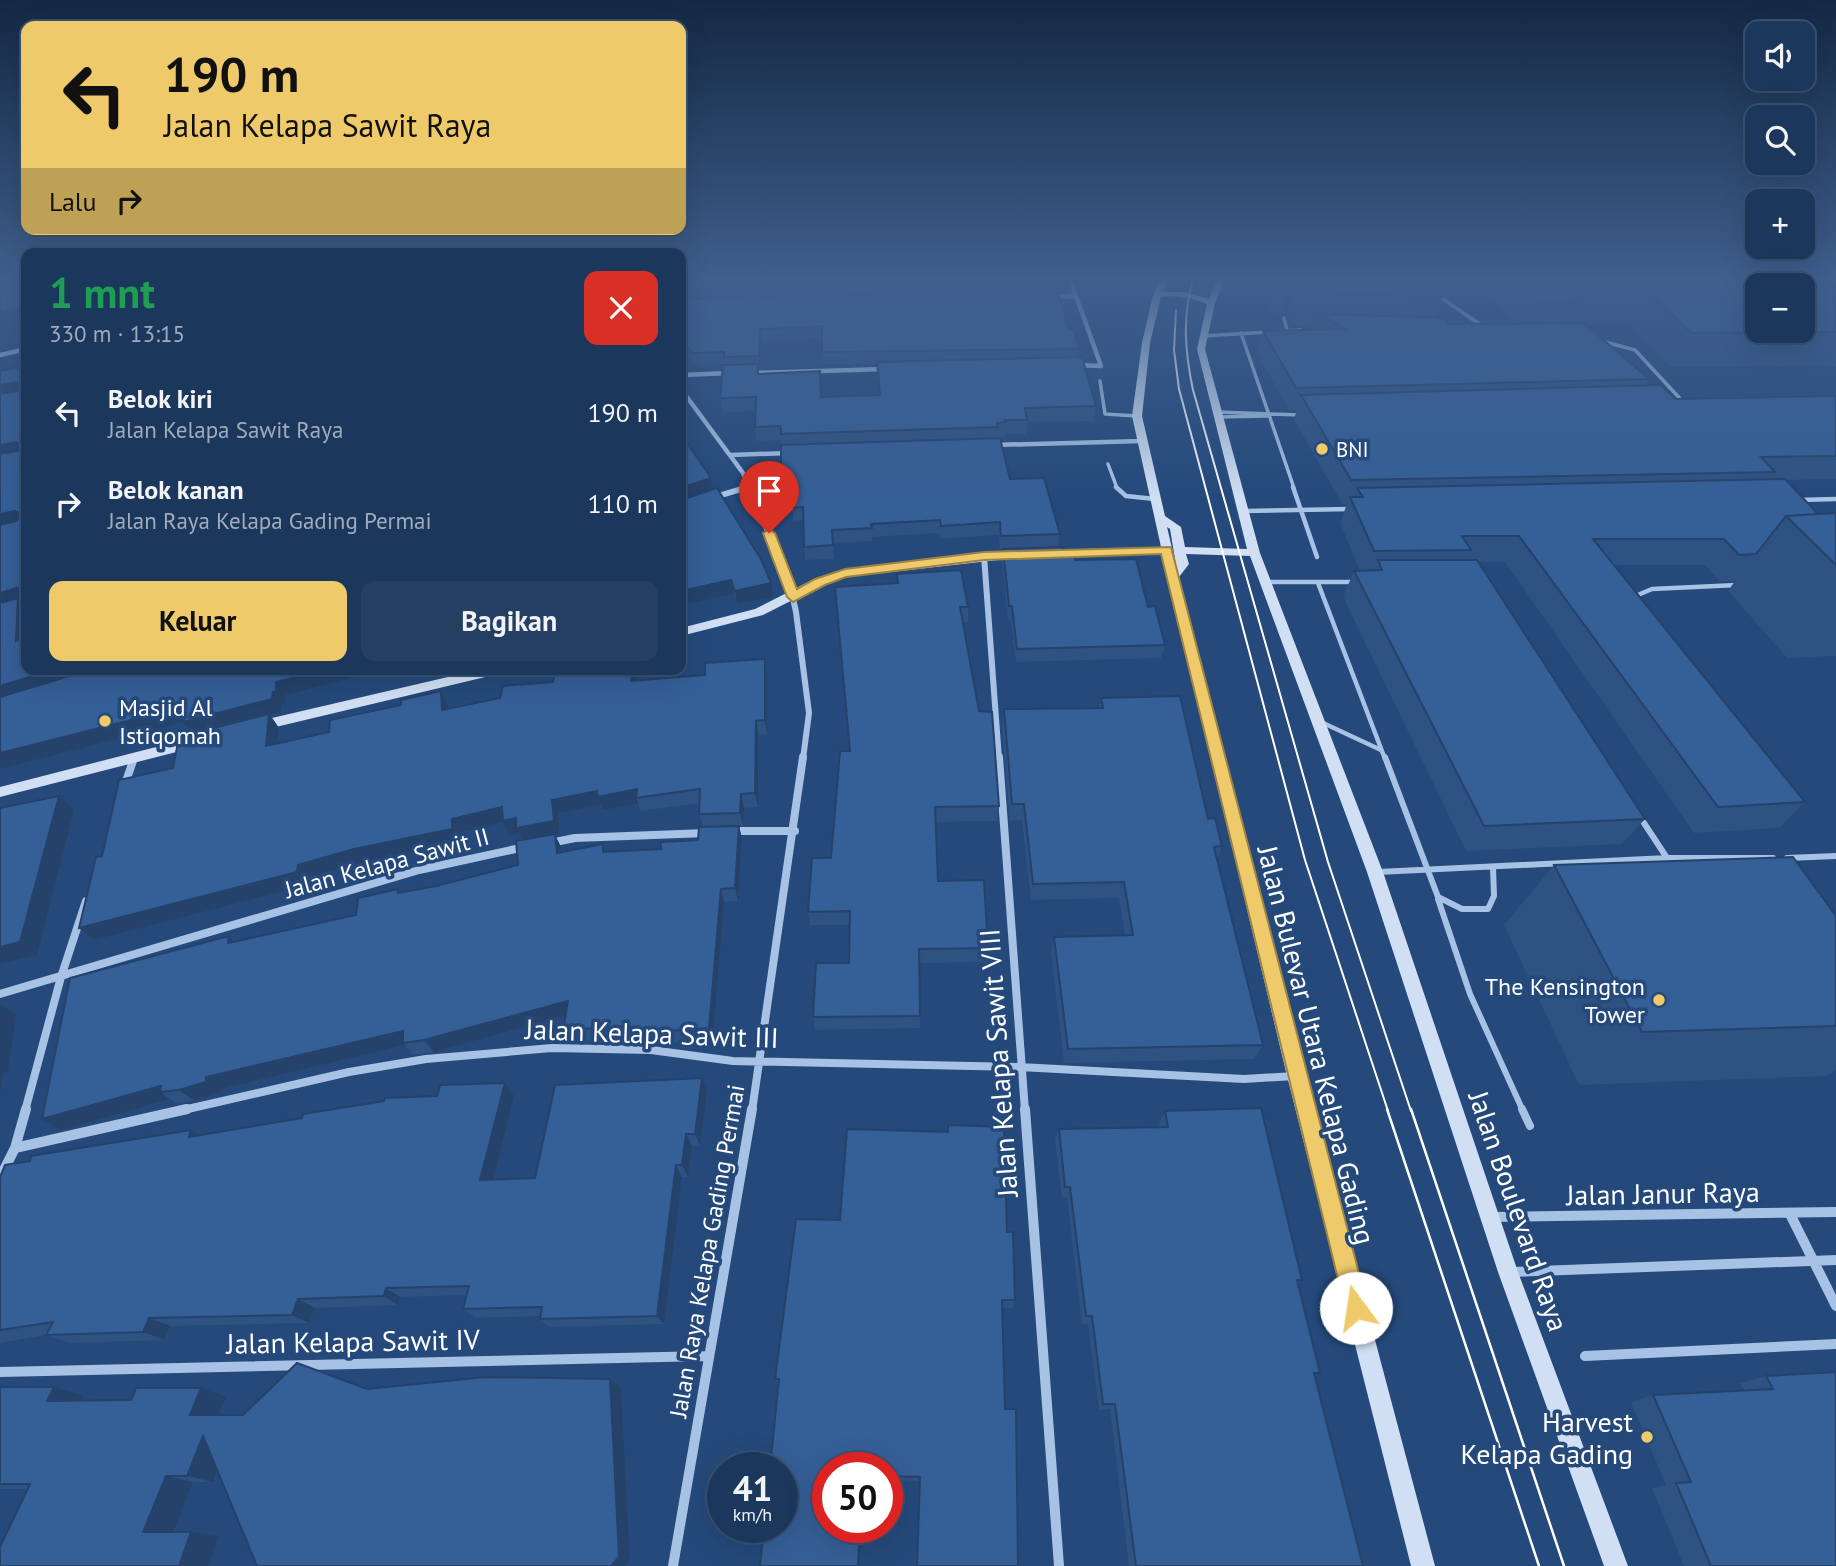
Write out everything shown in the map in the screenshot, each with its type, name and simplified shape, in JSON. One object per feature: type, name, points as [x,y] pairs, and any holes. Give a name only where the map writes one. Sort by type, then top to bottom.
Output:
[{"type":"main road","name":"Jalan Bulevar Utara Kelapa Gading","points":[[1145,352],[1137,416],[1155,499],[1174,550],[1173,577],[1296,1076],[1423,1566]]},
{"type":"main road","points":[[1201,352],[1254,553],[1375,872]]},
{"type":"main road","points":[[686,631],[736,620],[845,573],[984,556],[1174,550],[1254,553]]},
{"type":"main road","points":[[240,730],[476,675]]},
{"type":"main road","points":[[0,792],[213,737]]},
{"type":"main road","name":"Jalan Boulevard Raya","points":[[1375,872],[1508,1272],[1616,1566]]},
{"type":"street","points":[[1070,366],[1101,366],[1096,352]]},
{"type":"street","points":[[686,375],[895,369]]},
{"type":"street","name":"Jalan Raya Kelapa Gading Permai","points":[[673,1566],[707,1356],[761,1060],[795,831],[809,713],[793,597],[750,486],[686,396]]},
{"type":"street","points":[[978,446],[1142,441]]},
{"type":"street","points":[[730,455],[802,453]]},
{"type":"street","points":[[704,501],[750,486]]},
{"type":"street","name":"Jalan Kelapa Sawit VIII","points":[[984,556],[1059,1566]]},
{"type":"street","points":[[121,796],[134,758]]},
{"type":"street","points":[[726,832],[795,831]]},
{"type":"street","name":"Jalan Kelapa Sawit II","points":[[0,994],[419,870],[575,838],[712,832]]},
{"type":"street","points":[[0,1178],[15,1148],[61,977],[91,886]]},
{"type":"street","name":"Jalan Kelapa Sawit III","points":[[15,1148],[349,1072],[440,1058],[540,1049],[598,1048],[733,1061],[1020,1067],[1244,1079],[1296,1076]]},
{"type":"street","name":"Jalan Janur Raya","points":[[1490,1217],[1836,1212]]},
{"type":"street","points":[[1790,1214],[1816,1261],[1836,1306]]},
{"type":"street","points":[[1508,1272],[1836,1260]]},
{"type":"street","points":[[1585,1356],[1836,1344]]},
{"type":"street","name":"Jalan Kelapa Sawit IV","points":[[0,1372],[707,1356]]},
{"type":"lane","points":[[1248,352],[1317,557]]},
{"type":"lane","points":[[1636,352],[1686,405],[1673,406]]},
{"type":"lane","points":[[1100,381],[1105,414],[1137,416]]},
{"type":"lane","points":[[1216,414],[1261,418],[1270,415],[1312,414]]},
{"type":"lane","points":[[1108,464],[1118,491],[1126,496],[1155,499]]},
{"type":"lane","points":[[1795,500],[1836,499]]},
{"type":"lane","points":[[1244,511],[1354,509]]},
{"type":"lane","points":[[1265,582],[1364,582]]},
{"type":"lane","points":[[1318,583],[1438,897],[1470,994],[1530,1126]]},
{"type":"lane","points":[[1631,603],[1637,594],[1652,589],[1742,585]]},
{"type":"lane","points":[[1318,721],[1381,750]]},
{"type":"lane","points":[[1632,806],[1667,858]]},
{"type":"lane","points":[[1375,872],[1667,858],[1836,856]]},
{"type":"lane","points":[[1438,897],[1457,909],[1474,913],[1488,909],[1494,896],[1493,867]]},
{"type":"building","points":[[724,352],[759,352],[759,356],[724,357]]},
{"type":"building","points":[[1275,352],[1618,352],[1649,379],[1296,388]]},
{"type":"building","points":[[1082,357],[1096,406],[1025,408],[1027,420],[1005,420],[1006,422],[997,423],[998,427],[781,434],[781,426],[755,427],[756,397],[720,398],[723,365],[758,364],[758,374],[820,371],[821,397],[880,395],[877,362]]},
{"type":"building","points":[[21,367],[21,384],[16,382],[0,385],[0,371]]},
{"type":"building","points":[[1660,385],[1676,399],[1836,396],[1836,456],[1761,457],[1775,472],[1351,480],[1301,395]]},
{"type":"building","points":[[21,387],[21,445],[16,442],[0,445],[0,394],[19,391]]},
{"type":"building","points":[[1000,438],[1010,479],[1044,478],[1060,534],[1001,536],[1000,522],[941,526],[940,520],[871,524],[872,528],[832,530],[833,545],[804,547],[803,507],[792,508],[792,485],[781,485],[781,445]]},
{"type":"building","points":[[686,441],[711,478],[686,486]]},
{"type":"building","points":[[21,445],[21,514],[15,511],[0,514],[0,454],[17,451]]},
{"type":"building","points":[[1785,479],[1818,514],[1786,516],[1756,554],[1739,555],[1724,539],[1593,539],[1805,802],[1718,807],[1519,536],[1462,536],[1471,550],[1374,551],[1350,497],[1363,497],[1357,488]]},
{"type":"building","points":[[717,488],[762,561],[771,583],[735,591],[731,580],[686,590],[686,498]]},
{"type":"building","points":[[1836,513],[1836,565],[1786,516]]},
{"type":"building","points":[[21,514],[21,587],[0,593],[0,525],[17,521]]},
{"type":"building","points":[[1063,547],[1066,555],[1075,555],[1075,560],[1136,559],[1148,607],[1155,606],[1165,645],[1017,649],[1003,549]]},
{"type":"building","points":[[1378,560],[1477,560],[1645,819],[1484,826],[1354,571],[1382,570]]},
{"type":"building","points":[[961,570],[968,607],[960,607],[979,711],[992,712],[999,806],[935,807],[938,881],[984,880],[988,948],[919,949],[920,1016],[813,1017],[816,963],[849,963],[850,911],[808,912],[812,858],[831,858],[840,751],[850,751],[835,587],[898,583],[897,574]]},
{"type":"building","points":[[18,598],[16,641],[21,640],[21,675],[36,675],[0,686],[0,603]]},
{"type":"building","points":[[765,659],[765,720],[756,721],[755,793],[741,794],[740,813],[699,814],[700,789],[636,798],[637,789],[598,797],[597,791],[552,800],[554,821],[516,828],[516,818],[503,821],[502,807],[452,819],[452,829],[354,849],[298,865],[297,872],[79,928],[96,857],[102,856],[119,780],[173,768],[179,737],[269,714],[266,746],[329,732],[330,720],[401,705],[401,700],[441,691],[442,710],[500,698],[503,686],[553,682],[554,675],[632,675],[631,681],[705,675],[705,663]]},
{"type":"building","points":[[73,675],[303,675],[276,682],[272,699],[183,722],[186,706],[0,753],[0,697]]},
{"type":"building","points":[[1180,696],[1208,819],[1215,818],[1222,846],[1214,847],[1263,1045],[1068,1049],[1054,937],[1133,935],[1124,882],[1033,884],[1024,804],[1012,804],[1004,709],[1103,708],[1101,698]]},
{"type":"building","points":[[59,796],[20,942],[0,947],[0,808]]},
{"type":"building","points":[[739,826],[735,888],[721,889],[709,1028],[651,1032],[629,1031],[630,1026],[563,1030],[568,1001],[424,1040],[403,1043],[403,1031],[206,1077],[206,1082],[179,1090],[160,1092],[161,1086],[42,1119],[70,978],[229,936],[228,943],[356,915],[358,898],[398,889],[398,893],[436,886],[518,865],[516,841],[555,834],[557,853],[603,844],[603,852],[661,849],[661,842],[698,840],[699,827]]},
{"type":"building","points":[[1793,857],[1836,916],[1836,1026],[1642,1032],[1554,865]]},
{"type":"building","points":[[702,1078],[695,1134],[686,1134],[682,1165],[676,1165],[657,1316],[540,1319],[542,1307],[463,1309],[469,1286],[386,1288],[384,1296],[298,1299],[292,1315],[149,1318],[143,1332],[46,1335],[53,1322],[0,1330],[0,1177],[5,1165],[30,1161],[31,1156],[191,1130],[189,1137],[302,1118],[303,1114],[384,1101],[385,1098],[437,1096],[440,1085],[505,1083],[480,1180],[535,1178],[555,1085]]},
{"type":"building","points":[[1261,1108],[1302,1280],[1297,1280],[1320,1373],[1314,1373],[1363,1566],[1136,1566],[1115,1404],[1103,1404],[1092,1316],[1086,1316],[1070,1187],[1065,1187],[1059,1129],[1168,1127],[1165,1111]]},
{"type":"building","points":[[948,1125],[1004,1127],[1007,1232],[1013,1232],[1015,1300],[1002,1300],[1005,1409],[1016,1409],[1018,1566],[917,1566],[920,1477],[903,1476],[903,1452],[812,1452],[812,1543],[859,1543],[858,1566],[760,1566],[762,1543],[798,1543],[798,1452],[772,1452],[779,1379],[775,1379],[796,1219],[840,1220],[847,1129],[948,1132]]},
{"type":"building","points":[[297,1363],[367,1389],[486,1377],[610,1379],[619,1557],[611,1566],[257,1566],[203,1436],[187,1476],[166,1476],[143,1532],[191,1532],[179,1566],[0,1566],[0,1547],[30,1484],[0,1484],[0,1387],[54,1387],[47,1401],[131,1400],[136,1388],[201,1388],[190,1415],[243,1415]]},
{"type":"building","points":[[1836,1372],[1836,1566],[1711,1566],[1676,1483],[1691,1482],[1653,1395],[1773,1389],[1766,1376]]},
{"type":"tram line","points":[[1174,352],[1179,389],[1305,860],[1388,1111]]},
{"type":"tram line","points":[[1187,352],[1193,390],[1328,862],[1411,1111]]},
{"type":"tram line","points":[[1387,1109],[1539,1566]]},
{"type":"tram line","points":[[1411,1109],[1564,1566]]},
{"type":"place","name":"BNI","points":[[1322,449]]},
{"type":"place","name":"Masjid Al Istiqomah","points":[[105,721]]},
{"type":"place","name":"The Kensington Tower","points":[[1659,1000]]},
{"type":"place","name":"Harvest Kelapa Gading","points":[[1647,1437]]},
{"type":"route","points":[[769,533],[789,580],[793,597],[820,582],[845,573],[984,556],[1167,550],[1356,1308]]}]
